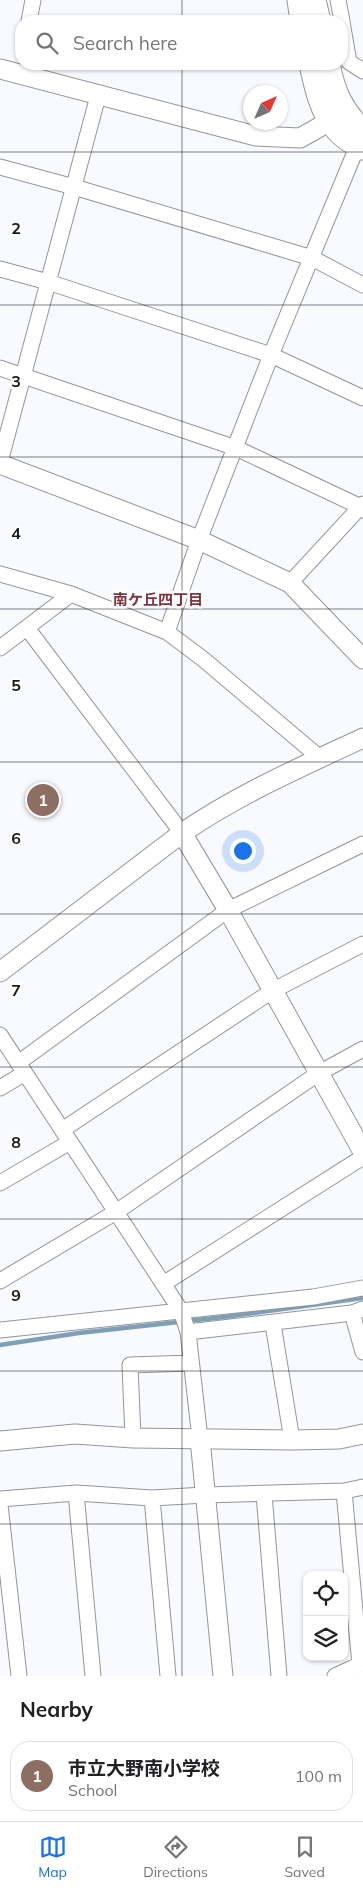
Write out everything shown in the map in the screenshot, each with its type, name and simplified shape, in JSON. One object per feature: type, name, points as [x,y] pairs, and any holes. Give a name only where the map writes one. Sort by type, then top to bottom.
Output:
[{"type":"main road","points":[[298,0],[301,15]]},
{"type":"main road","points":[[315,0],[319,15]]},
{"type":"main road","points":[[311,70],[319,102],[337,117]]},
{"type":"main road","points":[[330,70],[341,104],[337,117],[341,136],[361,141]]},
{"type":"street","points":[[30,15],[33,0]]},
{"type":"street","points":[[338,0],[341,15]]},
{"type":"street","points":[[348,56],[349,62],[363,71]]},
{"type":"street","points":[[0,69],[15,69]]},
{"type":"street","points":[[23,70],[98,96],[256,136],[300,138],[337,117]]},
{"type":"street","points":[[98,96],[0,463],[199,540],[290,583],[363,659]]},
{"type":"street","points":[[167,632],[199,540],[271,354],[361,141]]},
{"type":"street","points":[[0,167],[74,187],[312,258],[363,285]]},
{"type":"street","points":[[0,269],[48,282],[271,354],[363,398]]},
{"type":"street","points":[[0,368],[236,448],[362,507],[290,583]]},
{"type":"street","points":[[0,574],[71,594],[167,632],[203,658],[320,758]]},
{"type":"street","points":[[0,648],[71,594]]},
{"type":"street","points":[[28,628],[182,833],[228,910],[363,1152]]},
{"type":"street","points":[[0,972],[182,833],[214,811],[243,795],[363,738]]},
{"type":"street","points":[[0,1088],[22,1068],[228,910],[363,844]]},
{"type":"street","points":[[0,1183],[272,991],[363,944]]},
{"type":"street","points":[[0,1035],[181,1311],[188,1332],[223,1676]]},
{"type":"street","points":[[0,1281],[116,1212],[319,1074],[363,1048]]},
{"type":"street","points":[[163,1284],[363,1157]]},
{"type":"street","points":[[0,1330],[313,1297],[363,1288]]},
{"type":"street","points":[[188,1332],[273,1324],[358,1311],[363,1352]]},
{"type":"street","points":[[273,1324],[292,1440]]},
{"type":"street","points":[[133,1438],[130,1365],[191,1363]]},
{"type":"street","points":[[0,1441],[75,1434],[133,1438],[292,1440],[339,1439],[363,1434]]},
{"type":"street","points":[[0,1499],[76,1492],[152,1498],[205,1494],[344,1491],[363,1488]]},
{"type":"street","points":[[335,1676],[362,1668],[358,1567],[344,1491]]},
{"type":"street","points":[[76,1492],[93,1676]]},
{"type":"street","points":[[264,1494],[279,1676]]},
{"type":"street","points":[[152,1498],[168,1676]]},
{"type":"street","points":[[0,1505],[19,1676]]},
{"type":"waterway","points":[[0,1345],[79,1333],[224,1317],[363,1298]]},
{"type":"place","name":"市立大野南小学校","points":[[43,800]]},
{"type":"district","name":"南ケ丘四丁目","points":[[158,599]]}]
